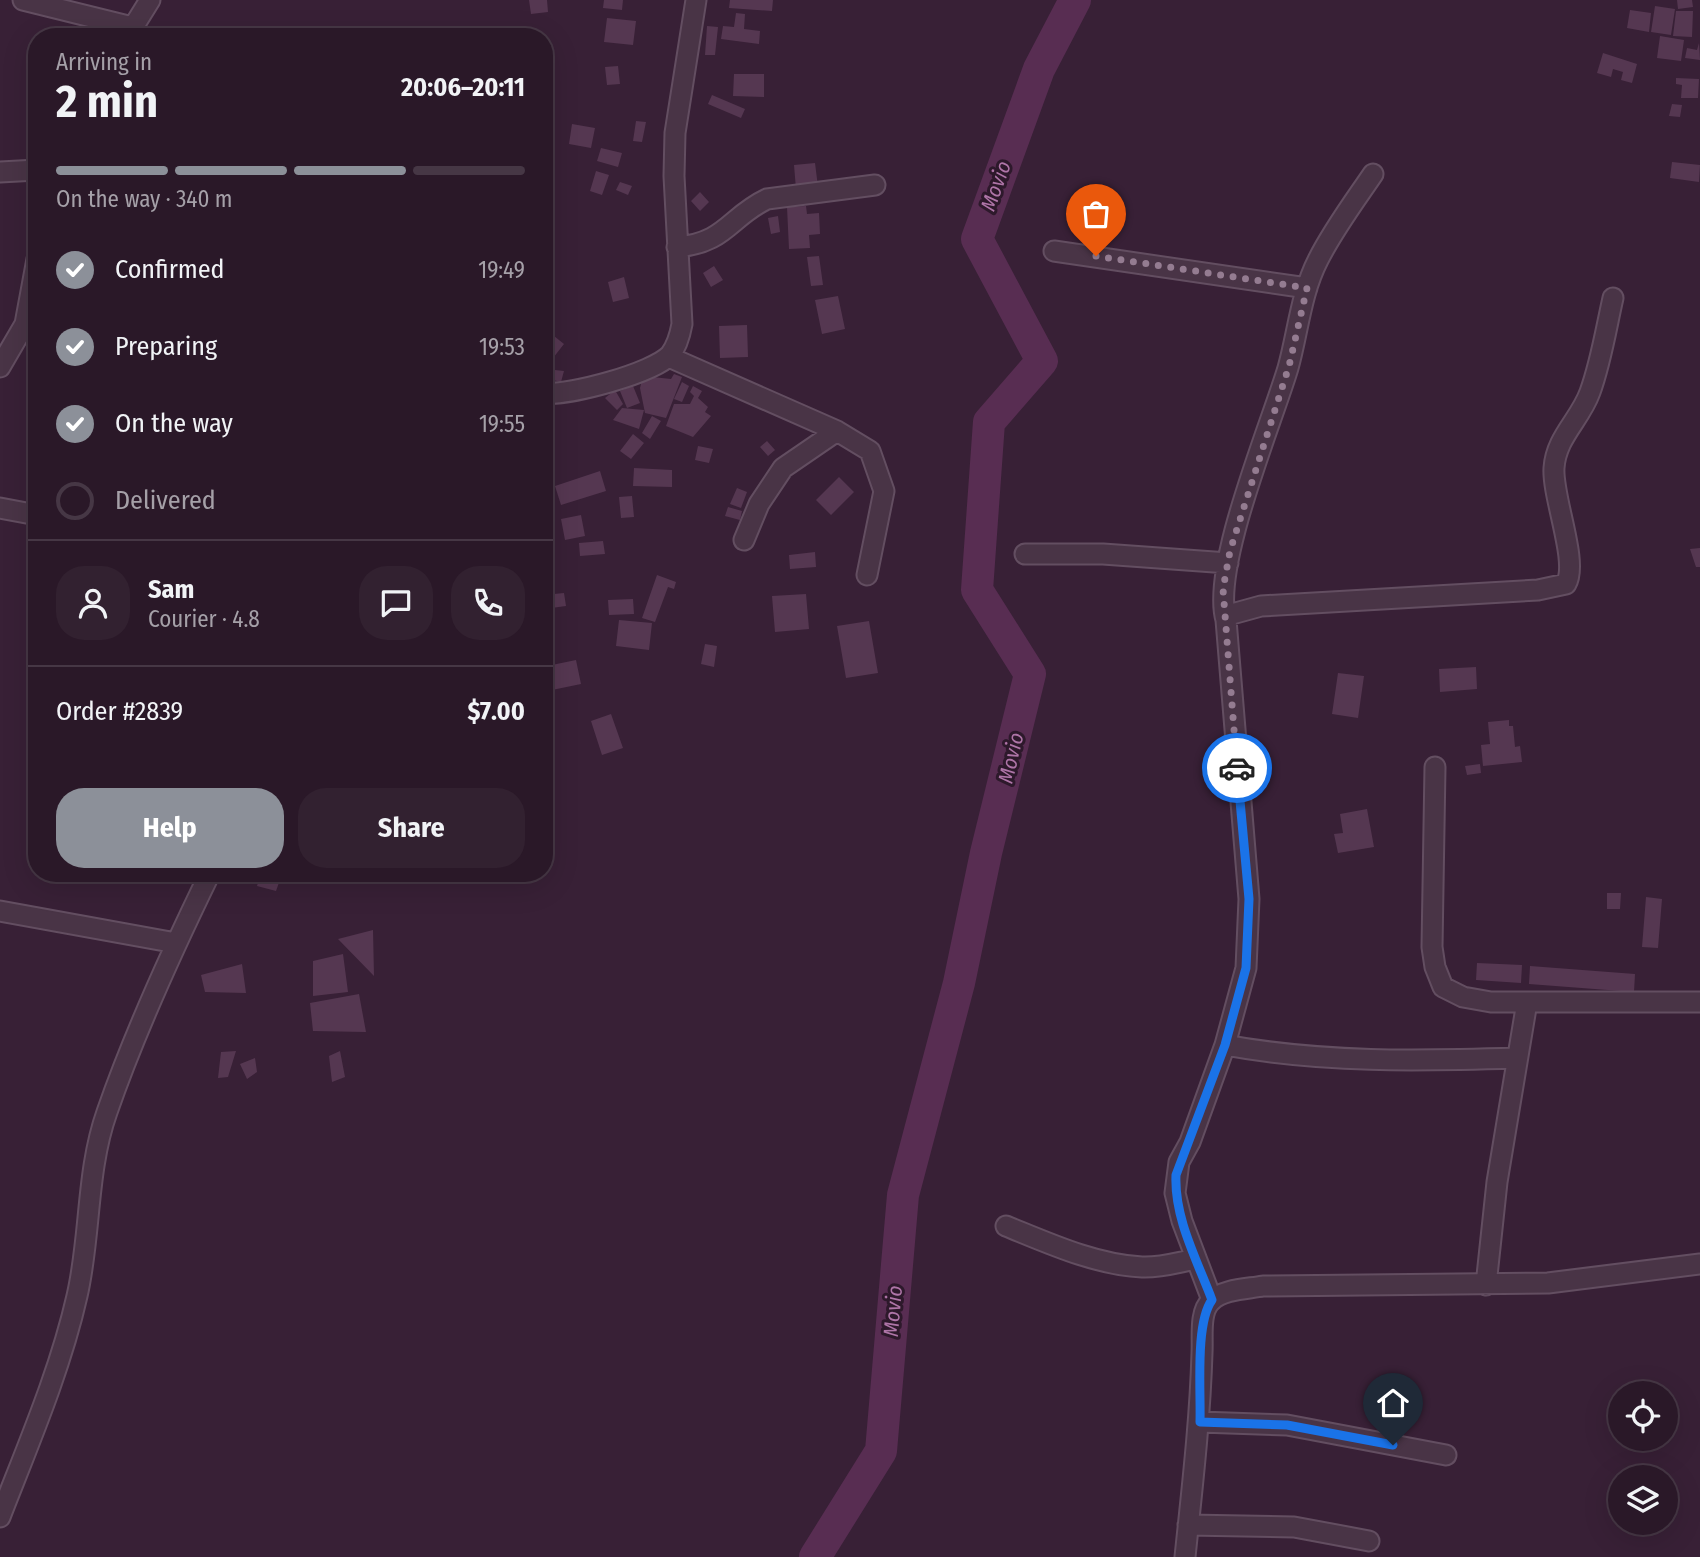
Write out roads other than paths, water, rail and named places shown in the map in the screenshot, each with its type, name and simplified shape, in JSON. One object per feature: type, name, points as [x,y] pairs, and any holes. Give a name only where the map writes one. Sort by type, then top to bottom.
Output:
[{"type":"street","points":[[23,0],[116,28]]},
{"type":"street","points":[[132,28],[150,0]]},
{"type":"street","points":[[553,393],[581,392],[668,356],[679,339],[682,324],[677,247],[675,133],[696,0]]},
{"type":"street","points":[[0,172],[28,170]]},
{"type":"street","points":[[1212,1300],[1177,1203],[1176,1175],[1225,1045],[1246,968],[1249,899],[1223,589],[1227,563],[1289,366],[1307,288],[1329,242],[1373,174]]},
{"type":"street","points":[[677,247],[708,242],[755,205],[767,199],[875,185]]},
{"type":"street","points":[[1054,251],[1307,288]]},
{"type":"street","points":[[1226,620],[1232,614],[1261,606],[1538,590],[1566,584],[1569,568],[1555,486],[1556,455],[1564,435],[1576,423],[1591,391],[1613,298]]},
{"type":"street","points":[[0,368],[25,324],[28,308]]},
{"type":"street","points":[[668,356],[837,431],[870,451],[882,479],[882,506],[867,575]]},
{"type":"street","points":[[744,540],[759,504],[783,468],[837,431]]},
{"type":"street","points":[[0,508],[28,513]]},
{"type":"street","points":[[1025,554],[1103,554],[1227,563]]},
{"type":"street","points":[[1435,767],[1432,937],[1435,967],[1443,987],[1463,997],[1491,1002],[1700,1002]]},
{"type":"street","points":[[0,1517],[78,1294],[97,1153],[107,1113],[176,943],[206,882]]},
{"type":"street","points":[[0,911],[176,943]]},
{"type":"street","points":[[1486,1285],[1497,1182],[1527,1002]]},
{"type":"street","points":[[1225,1045],[1269,1053],[1364,1061],[1517,1058]]},
{"type":"street","points":[[1006,1226],[1066,1250],[1129,1265],[1143,1267],[1196,1259]]},
{"type":"street","points":[[1185,1557],[1200,1422],[1203,1325],[1206,1308],[1222,1294],[1262,1286],[1486,1285],[1595,1278],[1700,1264]]},
{"type":"street","points":[[1200,1422],[1287,1425],[1446,1455]]},
{"type":"street","points":[[1188,1525],[1293,1527],[1369,1541]]},
{"type":"waterway","name":"Movio","points":[[815,1557],[881,1451],[903,1195],[959,983],[986,853],[1030,674],[977,590],[989,422],[1042,361],[977,239],[1039,69],[1075,0]]}]
